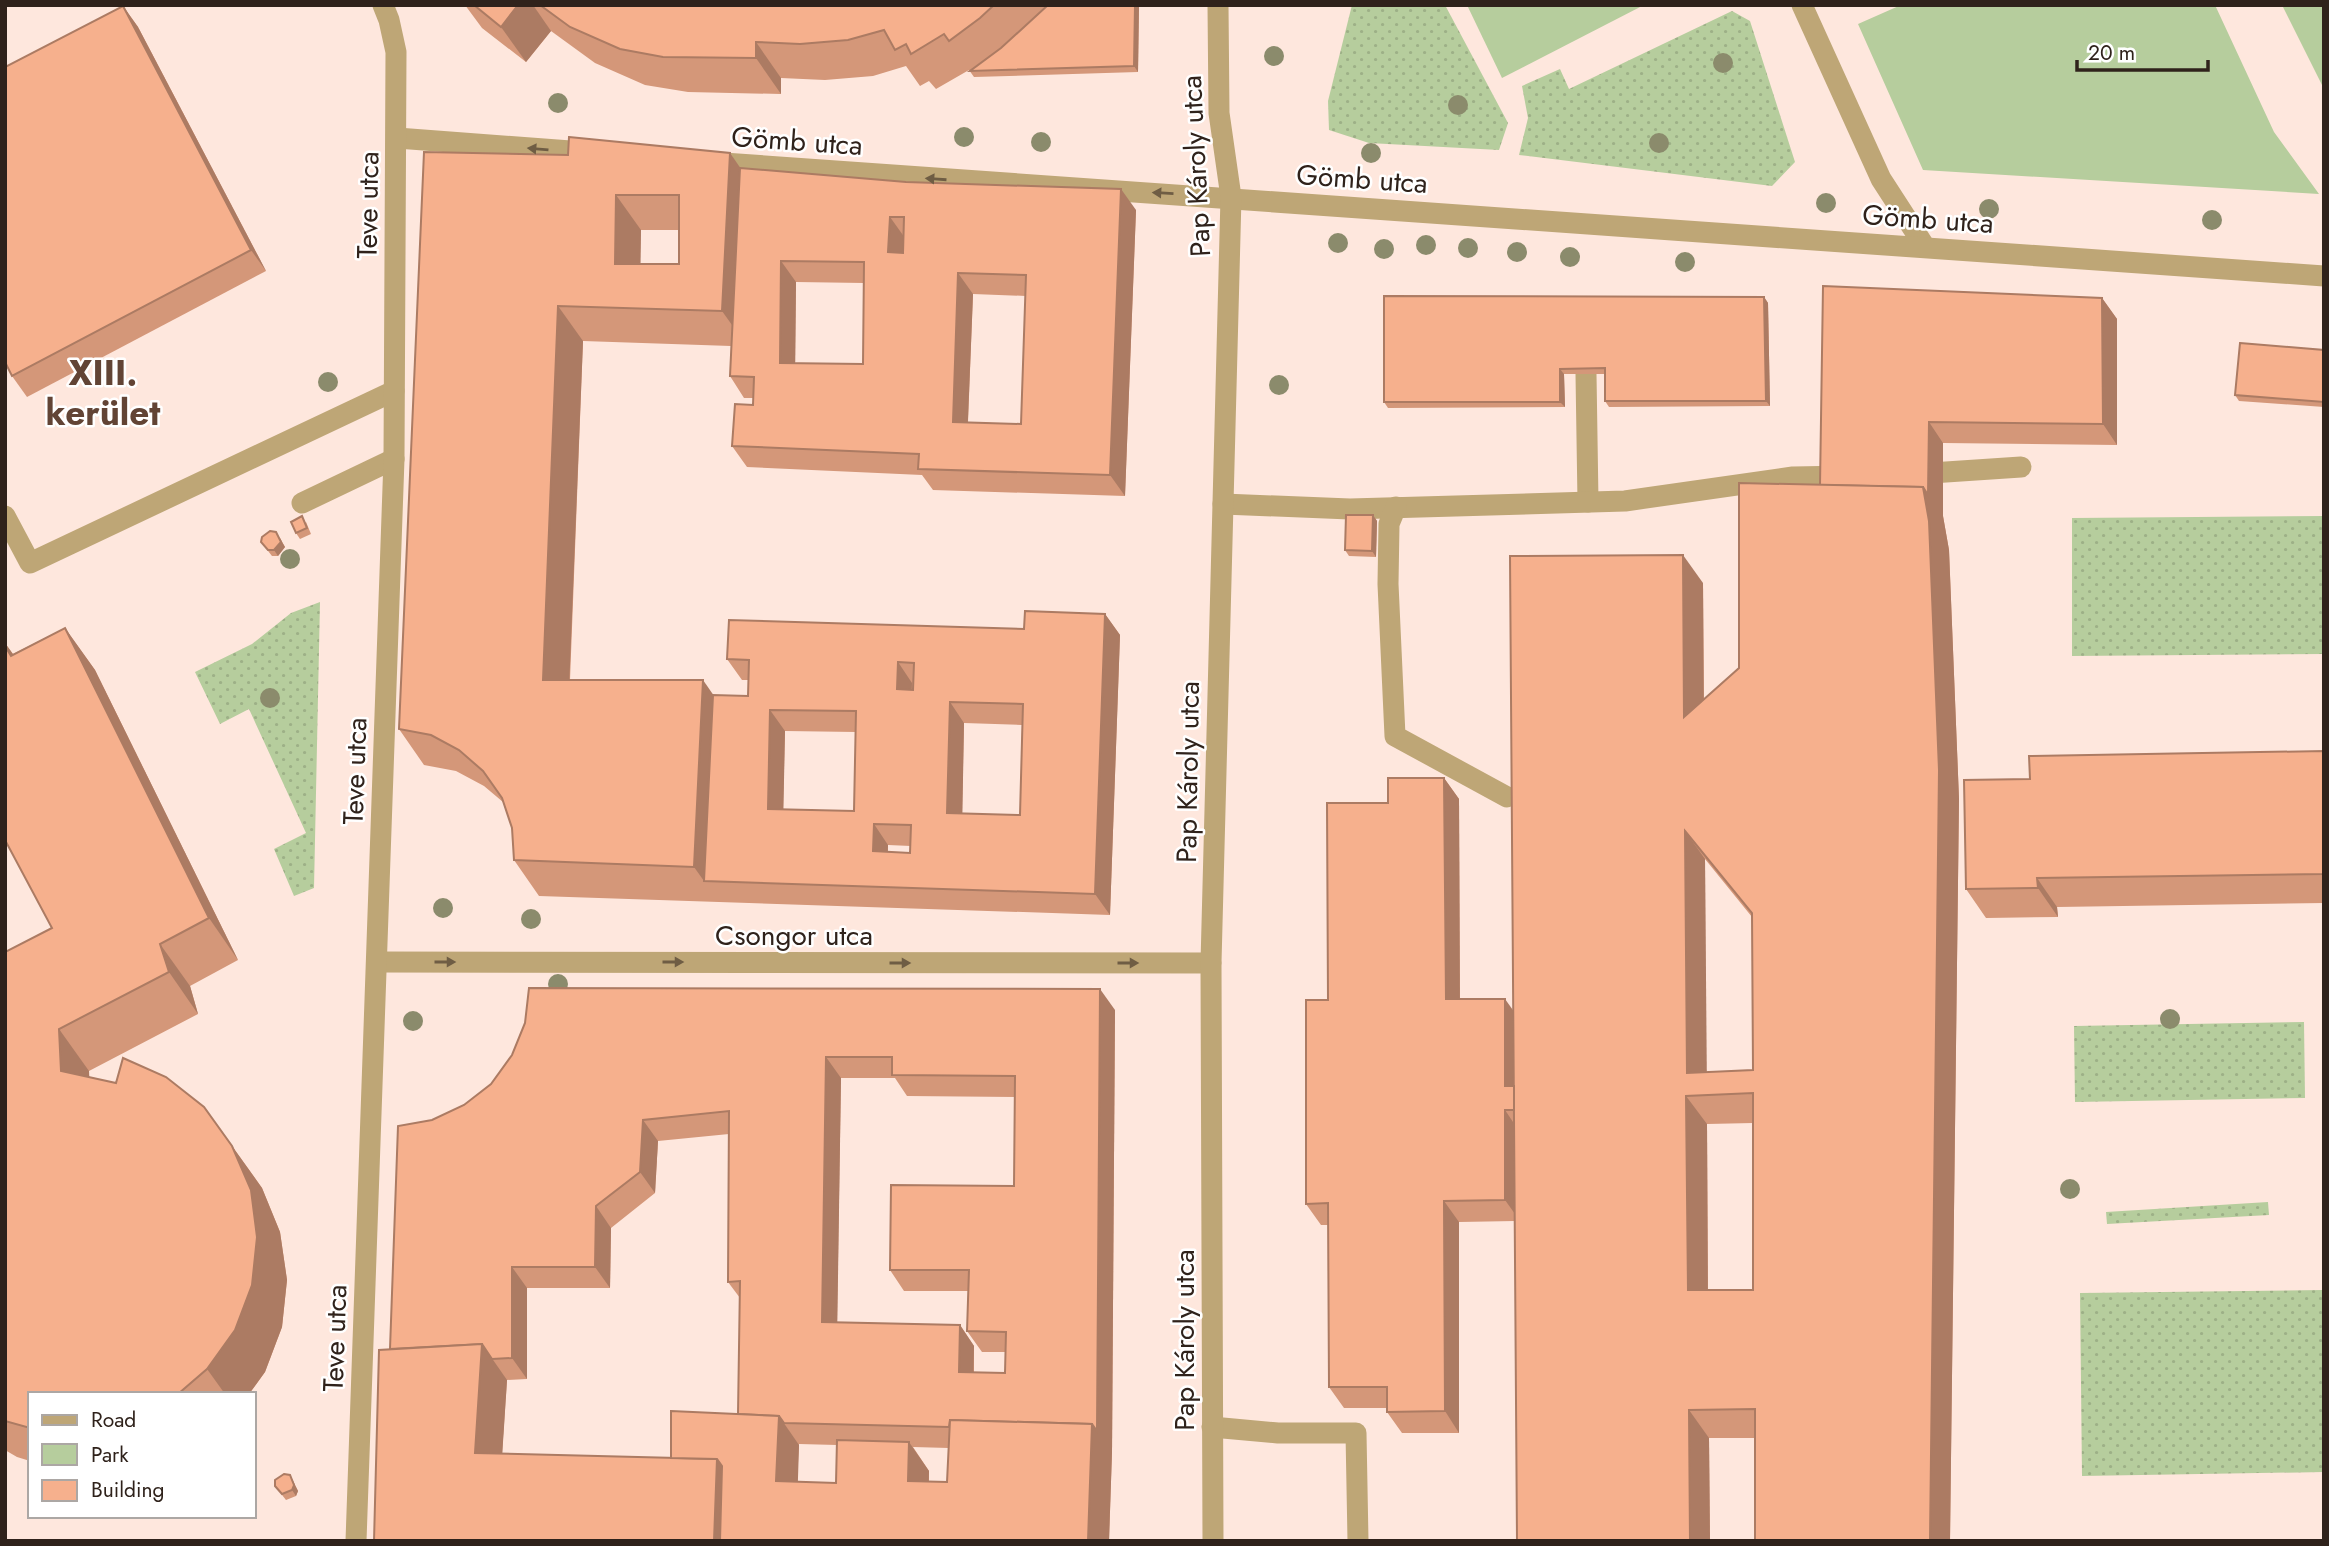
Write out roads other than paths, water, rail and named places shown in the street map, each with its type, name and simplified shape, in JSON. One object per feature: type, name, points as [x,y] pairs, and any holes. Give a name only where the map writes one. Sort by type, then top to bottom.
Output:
[{"type":"street","name":"Teve utca","points":[[356,1541],[394,458],[396,52],[383,5]]},
{"type":"street","name":"Pap Károly utca","points":[[1213,1541],[1211,963],[1231,197],[1219,113],[1218,5]]},
{"type":"street","points":[[1804,8],[1881,179],[1925,247]]},
{"type":"street","points":[[397,138],[611,155]]},
{"type":"street","name":"Gömb utca","points":[[694,161],[2324,276]]},
{"type":"street","points":[[1586,374],[1588,502]]},
{"type":"street","points":[[5,516],[30,563],[394,391]]},
{"type":"street","points":[[302,503],[394,458]]},
{"type":"street","points":[[1902,474],[2021,467]]},
{"type":"street","points":[[1223,504],[1350,509],[1625,501],[1793,477],[1875,475]]},
{"type":"street","points":[[1396,507],[1389,524],[1388,572],[1395,736],[1507,797]]},
{"type":"street","name":"Csongor utca","points":[[377,962],[1211,963]]},
{"type":"street","points":[[1212,1427],[1278,1433],[1356,1433],[1358,1541]]},
{"type":"district","name":"XIII. kerület","points":[[103,393]]}]
